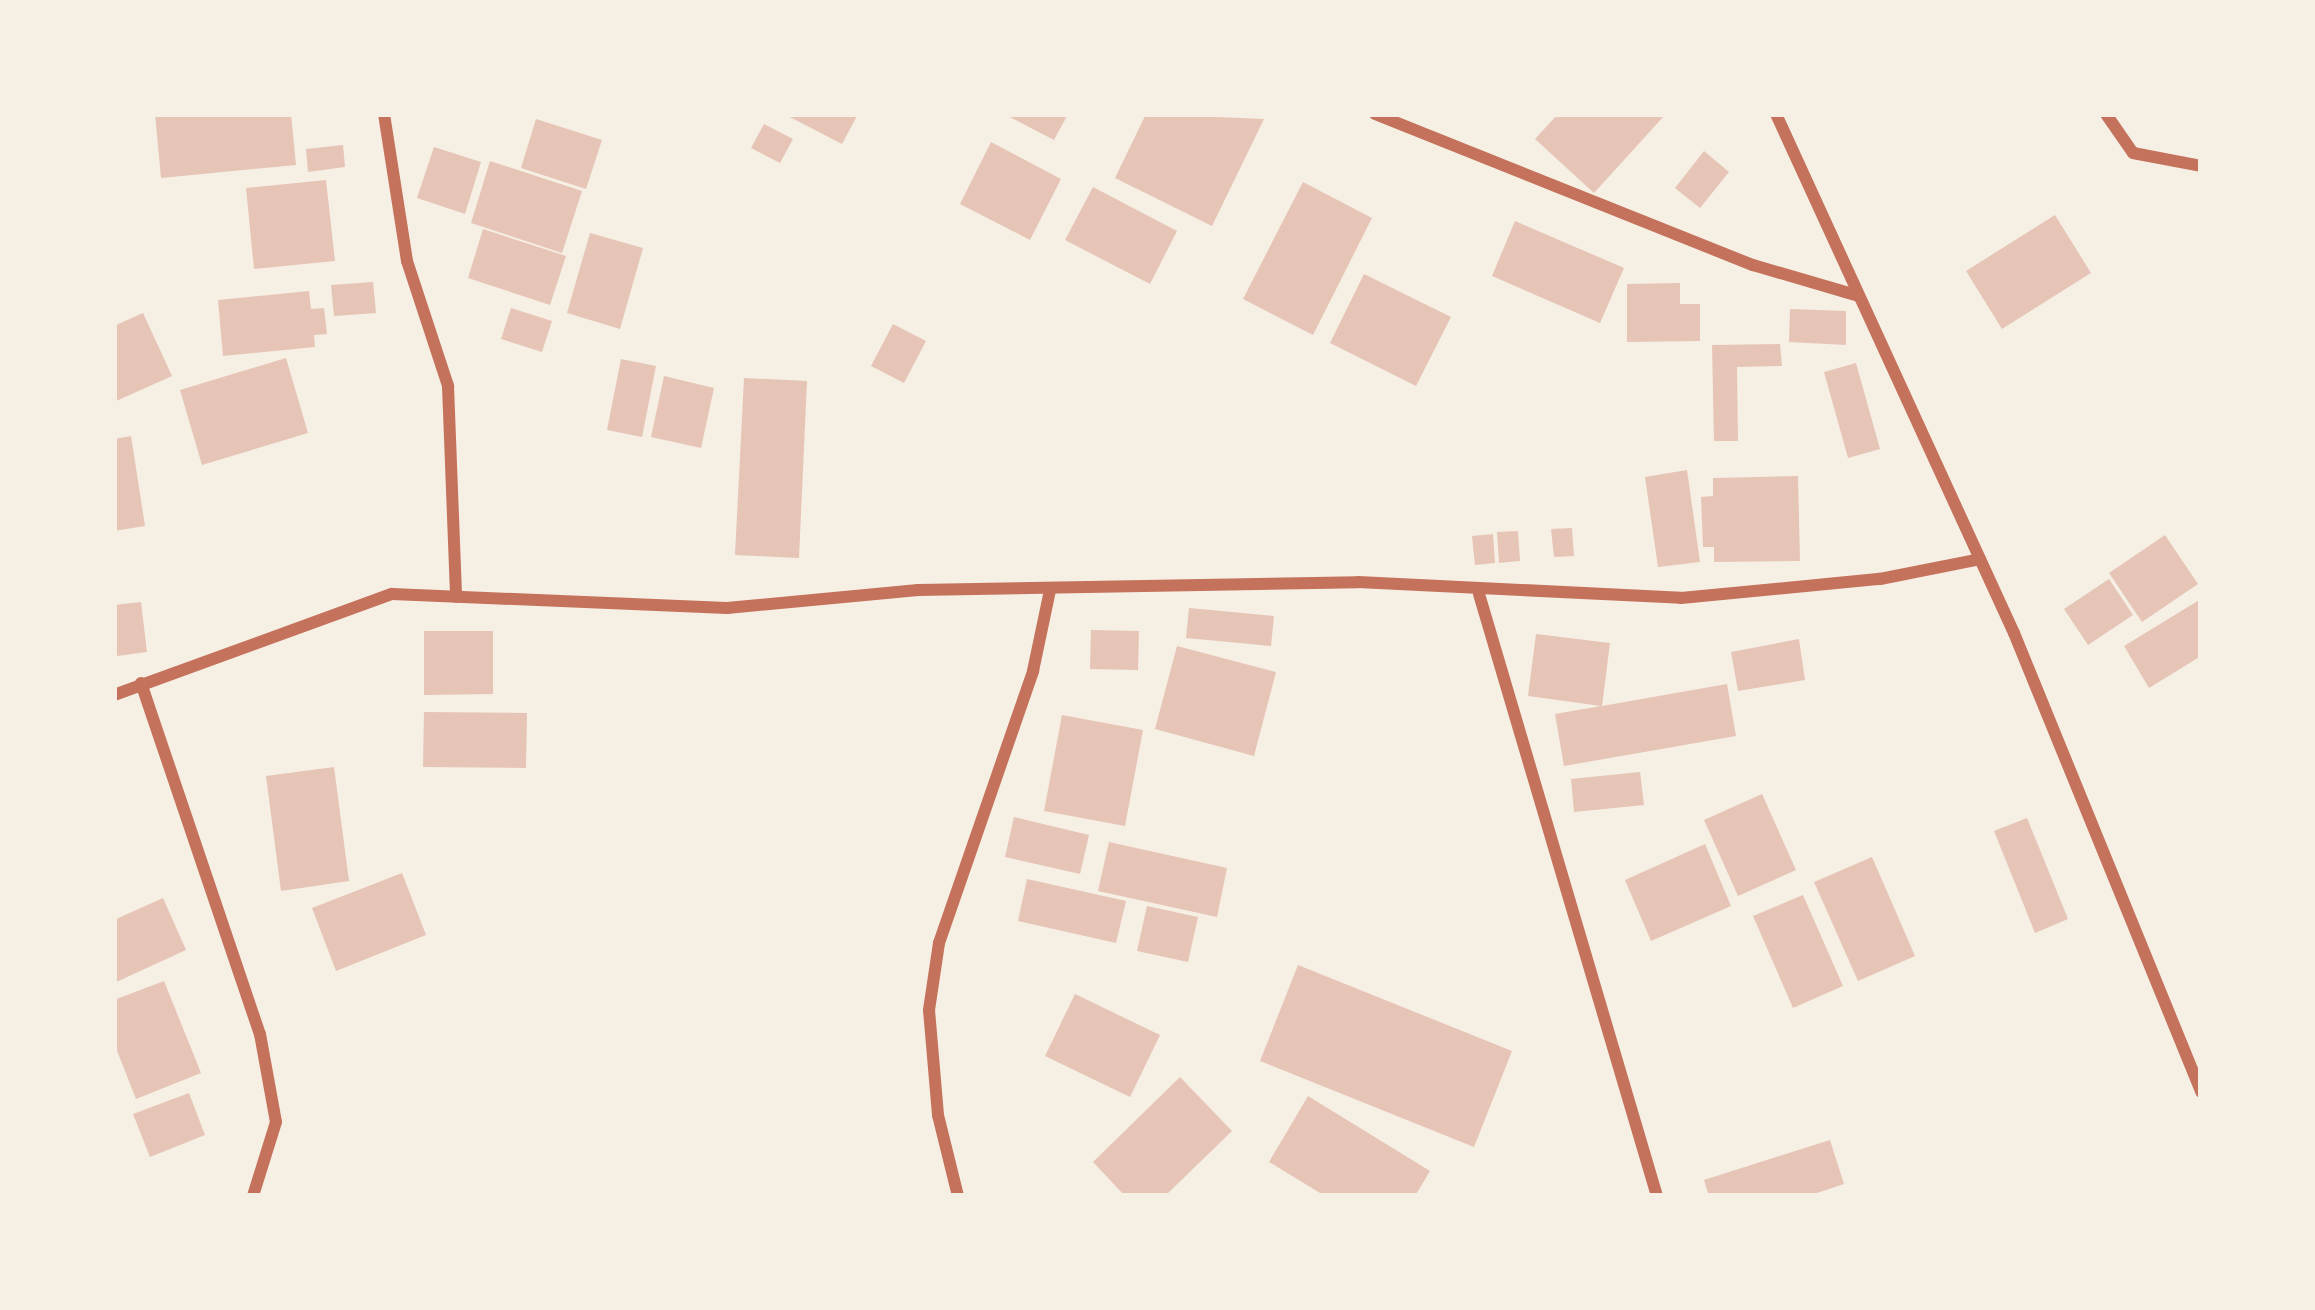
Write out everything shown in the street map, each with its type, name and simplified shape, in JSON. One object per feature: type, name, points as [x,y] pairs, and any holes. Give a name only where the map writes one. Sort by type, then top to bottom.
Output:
[{"type":"street","points":[[384,114],[407,261],[448,386],[456,597]]},
{"type":"street","points":[[1375,114],[1753,265],[1859,296]]},
{"type":"street","points":[[1776,114],[1980,559],[2201,1092]]},
{"type":"street","points":[[2106,114],[2134,153],[2201,166]]},
{"type":"street","points":[[114,695],[349,604],[392,594],[727,608],[918,590],[1358,582],[1479,594],[1681,598],[1880,579],[1980,559]]},
{"type":"street","points":[[958,1196],[938,1115],[929,1010],[939,943],[1033,671],[1050,590]]},
{"type":"street","points":[[1479,594],[1657,1196]]},
{"type":"street","points":[[141,683],[260,1034],[276,1122],[253,1196]]},
{"type":"building","points":[[155,114],[291,114],[296,165],[161,178]]},
{"type":"building","points":[[784,114],[858,114],[842,144]]},
{"type":"building","points":[[1004,114],[1068,114],[1054,140]]},
{"type":"building","points":[[1146,114],[1264,119],[1212,226],[1115,178]]},
{"type":"building","points":[[1558,114],[1664,116],[1594,193],[1535,139]]},
{"type":"building","points":[[536,119],[602,140],[586,189],[521,168]]},
{"type":"building","points":[[764,124],[793,139],[780,163],[751,148]]},
{"type":"building","points":[[991,142],[1061,179],[1030,240],[960,204]]},
{"type":"building","points":[[343,145],[345,167],[308,172],[306,149]]},
{"type":"building","points":[[434,147],[481,162],[465,214],[417,198]]},
{"type":"building","points":[[1704,151],[1729,172],[1700,208],[1675,188]]},
{"type":"building","points":[[490,161],[582,191],[562,253],[471,223]]},
{"type":"building","points":[[326,180],[335,261],[254,269],[246,188]]},
{"type":"building","points":[[1303,182],[1372,218],[1313,335],[1243,299]]},
{"type":"building","points":[[1093,187],[1177,231],[1150,284],[1065,240]]},
{"type":"building","points":[[2055,215],[2091,273],[2002,329],[1966,271]]},
{"type":"building","points":[[1515,221],[1624,268],[1600,323],[1492,276]]},
{"type":"building","points":[[483,229],[566,256],[550,305],[468,278]]},
{"type":"building","points":[[590,233],[643,248],[620,329],[567,313]]},
{"type":"building","points":[[1364,274],[1451,317],[1416,386],[1330,343]]},
{"type":"building","points":[[373,282],[376,313],[334,316],[331,285]]},
{"type":"building","points":[[1680,283],[1680,304],[1700,304],[1700,341],[1627,342],[1627,284]]},
{"type":"building","points":[[309,291],[311,309],[324,308],[327,334],[314,335],[315,347],[223,356],[218,300]]},
{"type":"building","points":[[511,308],[552,321],[542,352],[501,339]]},
{"type":"building","points":[[1790,309],[1846,311],[1846,345],[1789,342]]},
{"type":"building","points":[[143,313],[172,376],[114,402],[114,326]]},
{"type":"building","points":[[893,324],[926,341],[904,383],[871,366]]},
{"type":"building","points":[[1780,344],[1782,366],[1737,367],[1738,441],[1714,441],[1712,345]]},
{"type":"building","points":[[286,358],[308,433],[202,465],[180,390]]},
{"type":"building","points":[[621,359],[656,366],[642,437],[607,430]]},
{"type":"building","points":[[1856,363],[1880,449],[1848,458],[1824,372]]},
{"type":"building","points":[[664,376],[714,388],[701,448],[651,437]]},
{"type":"building","points":[[744,378],[807,381],[799,558],[735,555]]},
{"type":"building","points":[[131,436],[145,526],[114,531],[114,439]]},
{"type":"building","points":[[1687,470],[1700,562],[1658,567],[1645,477]]},
{"type":"building","points":[[1798,476],[1800,561],[1714,562],[1714,547],[1703,547],[1701,497],[1713,496],[1713,478]]},
{"type":"building","points":[[1572,528],[1574,556],[1554,557],[1551,529]]},
{"type":"building","points":[[1518,531],[1520,561],[1499,563],[1497,532]]},
{"type":"building","points":[[1493,534],[1495,563],[1475,565],[1472,536]]},
{"type":"building","points":[[2165,535],[2198,584],[2142,622],[2109,573]]},
{"type":"building","points":[[2109,579],[2133,615],[2088,645],[2064,609]]},
{"type":"building","points":[[2201,599],[2201,656],[2149,688],[2124,646]]},
{"type":"building","points":[[141,602],[147,652],[117,656],[114,605]]},
{"type":"building","points":[[1189,608],[1274,616],[1271,646],[1186,638]]},
{"type":"building","points":[[1091,630],[1139,631],[1138,670],[1090,669]]},
{"type":"building","points":[[424,631],[493,631],[493,694],[424,695]]},
{"type":"building","points":[[1536,634],[1610,643],[1602,706],[1727,684],[1736,736],[1564,766],[1555,714],[1601,706],[1528,696]]},
{"type":"building","points":[[1799,639],[1805,680],[1738,691],[1731,652]]},
{"type":"building","points":[[1177,646],[1276,672],[1254,756],[1155,729]]},
{"type":"building","points":[[424,712],[527,713],[526,768],[423,767]]},
{"type":"building","points":[[1062,715],[1143,730],[1125,826],[1044,811]]},
{"type":"building","points":[[334,767],[349,881],[281,891],[266,776]]},
{"type":"building","points":[[1640,772],[1644,805],[1574,812],[1571,779]]},
{"type":"building","points":[[1762,794],[1796,870],[1738,896],[1704,820]]},
{"type":"building","points":[[1014,817],[1089,835],[1080,874],[1005,857]]},
{"type":"building","points":[[2027,818],[2068,919],[2035,933],[1994,831]]},
{"type":"building","points":[[1109,842],[1227,868],[1217,917],[1098,891]]},
{"type":"building","points":[[1705,844],[1731,906],[1651,941],[1625,880]]},
{"type":"building","points":[[1872,857],[1915,956],[1858,981],[1814,882]]},
{"type":"building","points":[[402,873],[426,935],[336,971],[312,908]]},
{"type":"building","points":[[1027,879],[1126,901],[1116,943],[1018,921]]},
{"type":"building","points":[[1803,895],[1843,986],[1793,1008],[1753,916]]},
{"type":"building","points":[[163,898],[186,950],[114,983],[114,920]]},
{"type":"building","points":[[1147,906],[1198,917],[1188,962],[1137,951]]},
{"type":"building","points":[[1298,965],[1512,1051],[1474,1147],[1260,1061]]},
{"type":"building","points":[[164,981],[201,1073],[136,1099],[114,1043],[114,1000]]},
{"type":"building","points":[[1075,994],[1160,1035],[1130,1097],[1045,1056]]},
{"type":"building","points":[[1180,1077],[1232,1131],[1165,1196],[1125,1196],[1093,1162]]},
{"type":"building","points":[[189,1093],[205,1135],[150,1157],[133,1114]]},
{"type":"building","points":[[1308,1096],[1430,1171],[1415,1196],[1325,1196],[1269,1162]]},
{"type":"building","points":[[1830,1140],[1844,1184],[1808,1196],[1709,1196],[1704,1180]]}]
